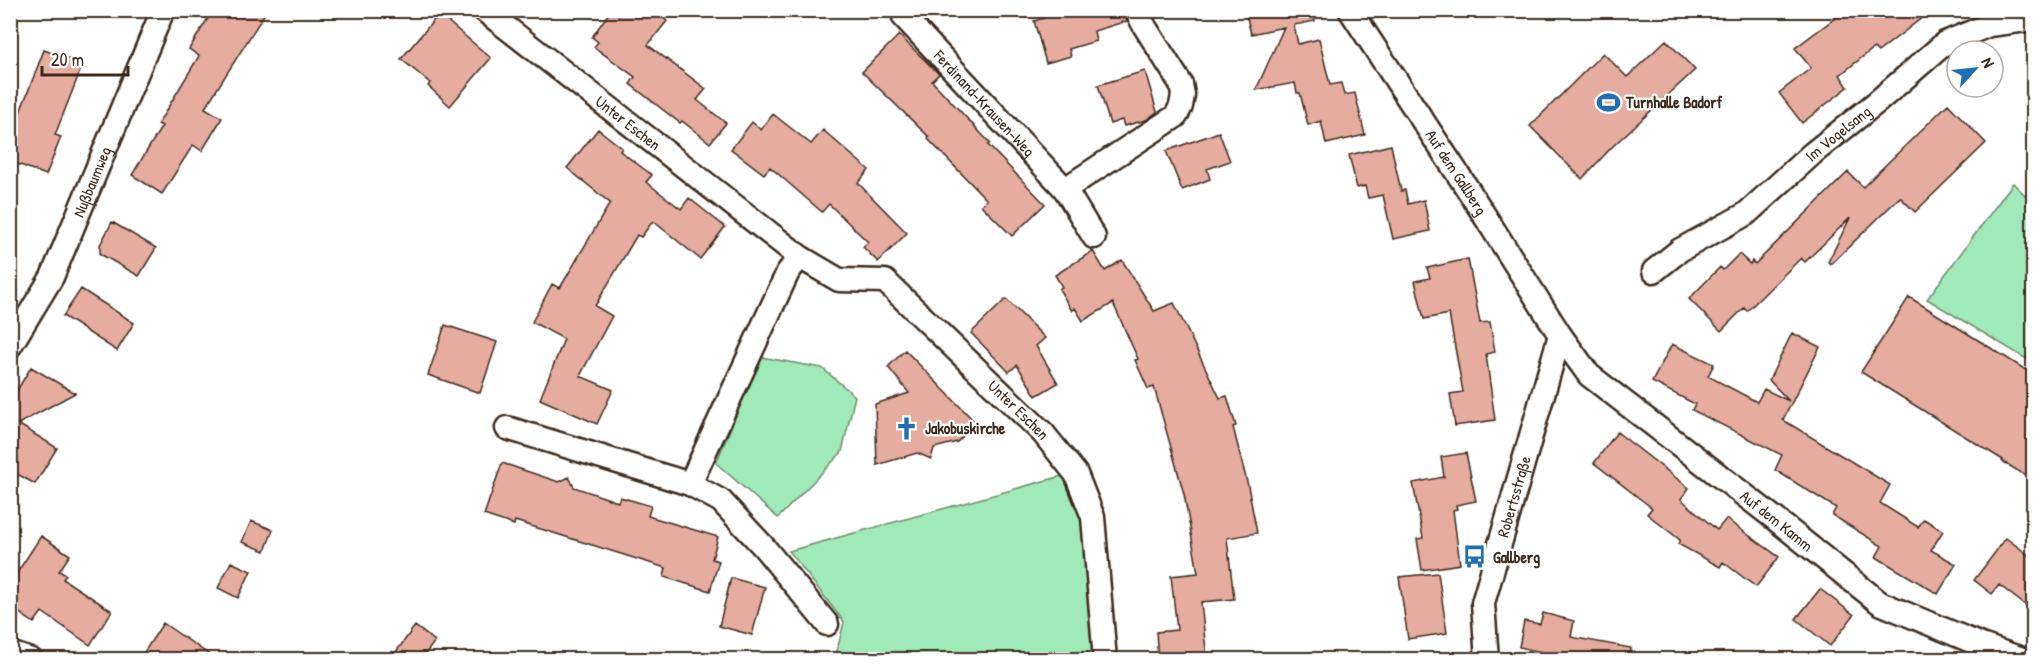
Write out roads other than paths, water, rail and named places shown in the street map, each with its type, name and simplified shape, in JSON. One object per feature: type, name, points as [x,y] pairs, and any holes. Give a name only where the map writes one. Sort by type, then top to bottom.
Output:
[{"type":"street","name":"Nußbaumweg","points":[[10,346],[52,277],[163,10]]},
{"type":"street","name":"Unter Eschen","points":[[484,10],[800,257],[839,280],[885,281],[1043,433],[1076,474],[1093,517],[1105,660]]},
{"type":"street","points":[[1065,189],[1176,116],[1181,106],[1183,95],[1181,84],[1136,10]]},
{"type":"street","name":"Auf dem Gallberg","points":[[1350,10],[1560,334]]},
{"type":"street","name":"Ferdinand-Krausen-Weg","points":[[904,17],[1065,189],[1094,237]]},
{"type":"street","name":"Im Vogelsang","points":[[1654,272],[1680,250],[1746,214],[1813,153],[1945,44],[1989,26],[2034,19]]},
{"type":"street","points":[[690,484],[788,272],[800,257]]},
{"type":"street","name":"Auf dem Kamm","points":[[1560,334],[1589,375],[1880,603],[1980,652],[2025,660]]},
{"type":"street","name":"Robertsstraße","points":[[1486,660],[1484,603],[1560,334]]},
{"type":"street","points":[[507,428],[690,484],[721,501],[763,546],[827,624]]},
{"type":"street","points":[[10,653],[31,660]]},
{"type":"place","name":"Turnhalle Badorf","points":[[1608,102]]},
{"type":"place","name":"Jakobuskirche","points":[[907,428]]},
{"type":"place","name":"Gallberg","points":[[1475,557]]}]
